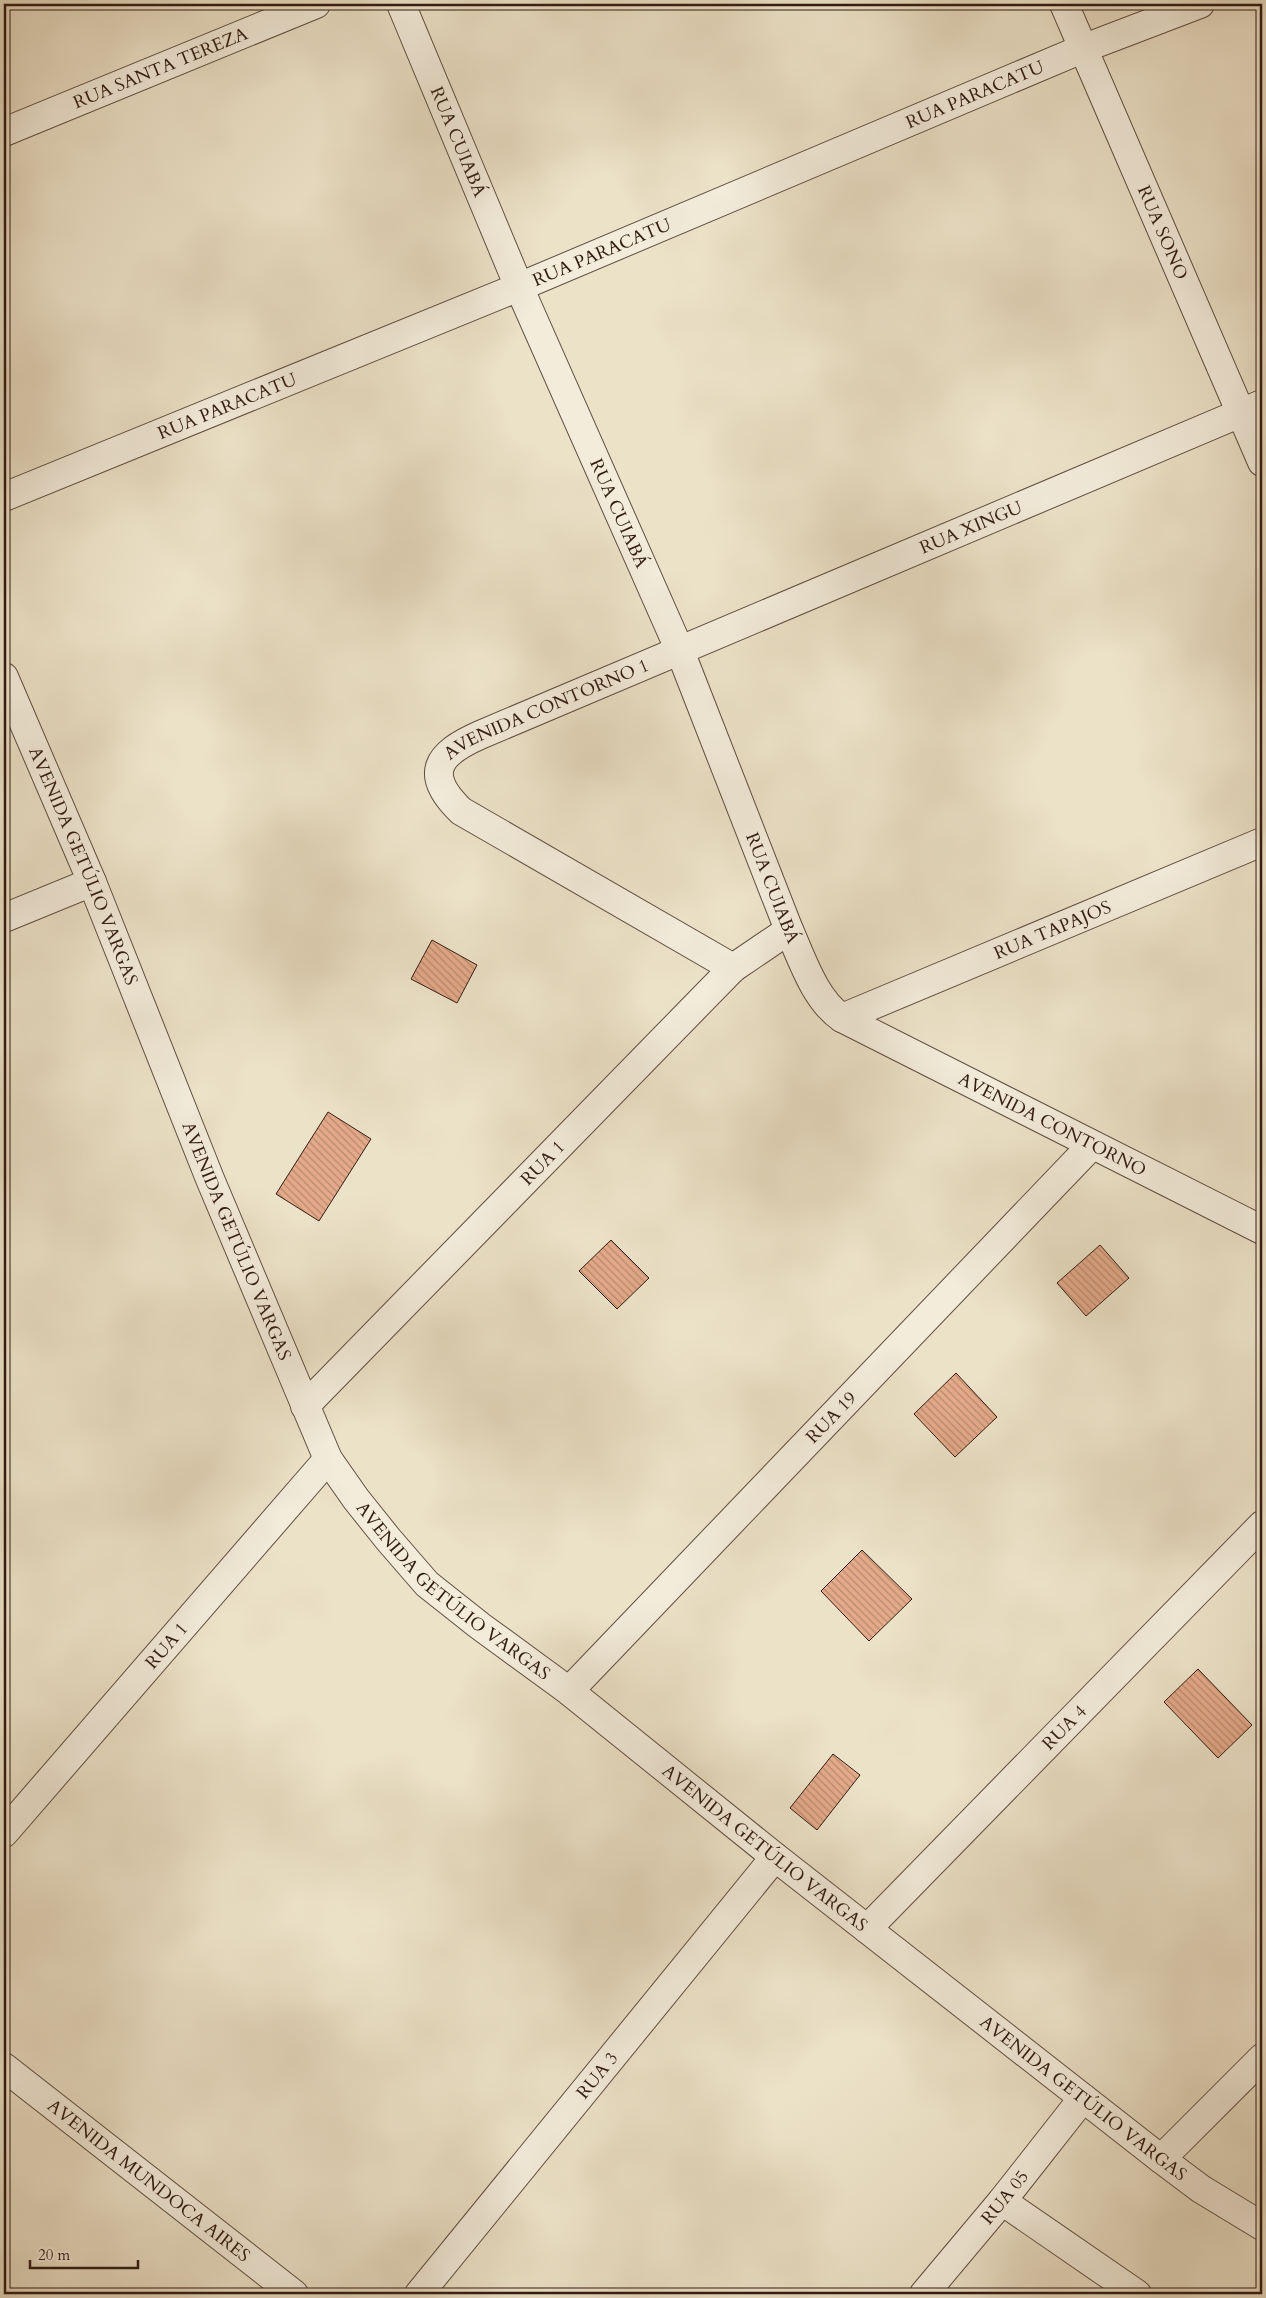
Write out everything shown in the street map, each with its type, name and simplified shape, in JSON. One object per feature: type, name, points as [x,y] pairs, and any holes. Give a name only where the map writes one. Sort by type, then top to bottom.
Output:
[{"type":"street","name":"RUA SANTA TEREZA","points":[[4,132],[316,4]]},
{"type":"street","name":"RUA CUIABÁ","points":[[401,4],[519,287],[680,651],[789,930],[820,994],[842,1018]]},
{"type":"street","name":"RUA SONO","points":[[1064,4],[1082,49],[1252,408],[1262,462]]},
{"type":"street","name":"RUA PARACATU","points":[[4,497],[519,287],[1082,49],[1200,4]]},
{"type":"street","name":"RUA XINGU","points":[[680,651],[1252,408]]},
{"type":"street","name":"AVENIDA CONTORNO 1","points":[[680,651],[451,749],[444,756],[440,767],[440,780],[444,793],[461,811],[733,968]]},
{"type":"street","name":"AVENIDA GETÚLIO VARGAS","points":[[4,677],[92,882],[210,1179],[328,1459],[388,1539],[428,1584],[480,1626],[569,1691],[775,1857],[1161,2160],[1209,2194],[1262,2226]]},
{"type":"street","name":"RUA TAPAJOS","points":[[842,1018],[1262,842]]},
{"type":"street","points":[[4,918],[92,882]]},
{"type":"street","name":"RUA 1","points":[[305,1406],[733,968],[789,930]]},
{"type":"street","name":"AVENIDA CONTORNO","points":[[842,1018],[1262,1230]]},
{"type":"street","name":"RUA 19","points":[[569,1691],[1092,1145]]},
{"type":"street","name":"RUA 1","points":[[4,1833],[328,1459]]},
{"type":"street","name":"RUA 4","points":[[867,1929],[1262,1525]]},
{"type":"street","name":"RUA 3","points":[[419,2294],[775,1857]]},
{"type":"street","points":[[1161,2160],[1262,2058]]},
{"type":"street","name":"AVENIDA MUNDOCA AIRES","points":[[4,2067],[294,2294]]},
{"type":"street","name":"RUA 05","points":[[924,2294],[1002,2201],[1083,2098]]},
{"type":"street","points":[[1002,2201],[1137,2294]]},
{"type":"building","points":[[432,940],[477,965],[457,1003],[411,979]]},
{"type":"building","points":[[328,1112],[371,1139],[319,1221],[276,1194]]},
{"type":"building","points":[[611,1240],[649,1278],[617,1309],[579,1271]]},
{"type":"building","points":[[1100,1245],[1129,1278],[1086,1316],[1057,1283]]},
{"type":"building","points":[[956,1373],[997,1417],[955,1457],[914,1414]]},
{"type":"building","points":[[862,1550],[912,1599],[869,1641],[821,1591]]},
{"type":"building","points":[[1198,1669],[1252,1725],[1218,1758],[1164,1702]]},
{"type":"building","points":[[833,1754],[860,1775],[817,1830],[790,1808]]}]
